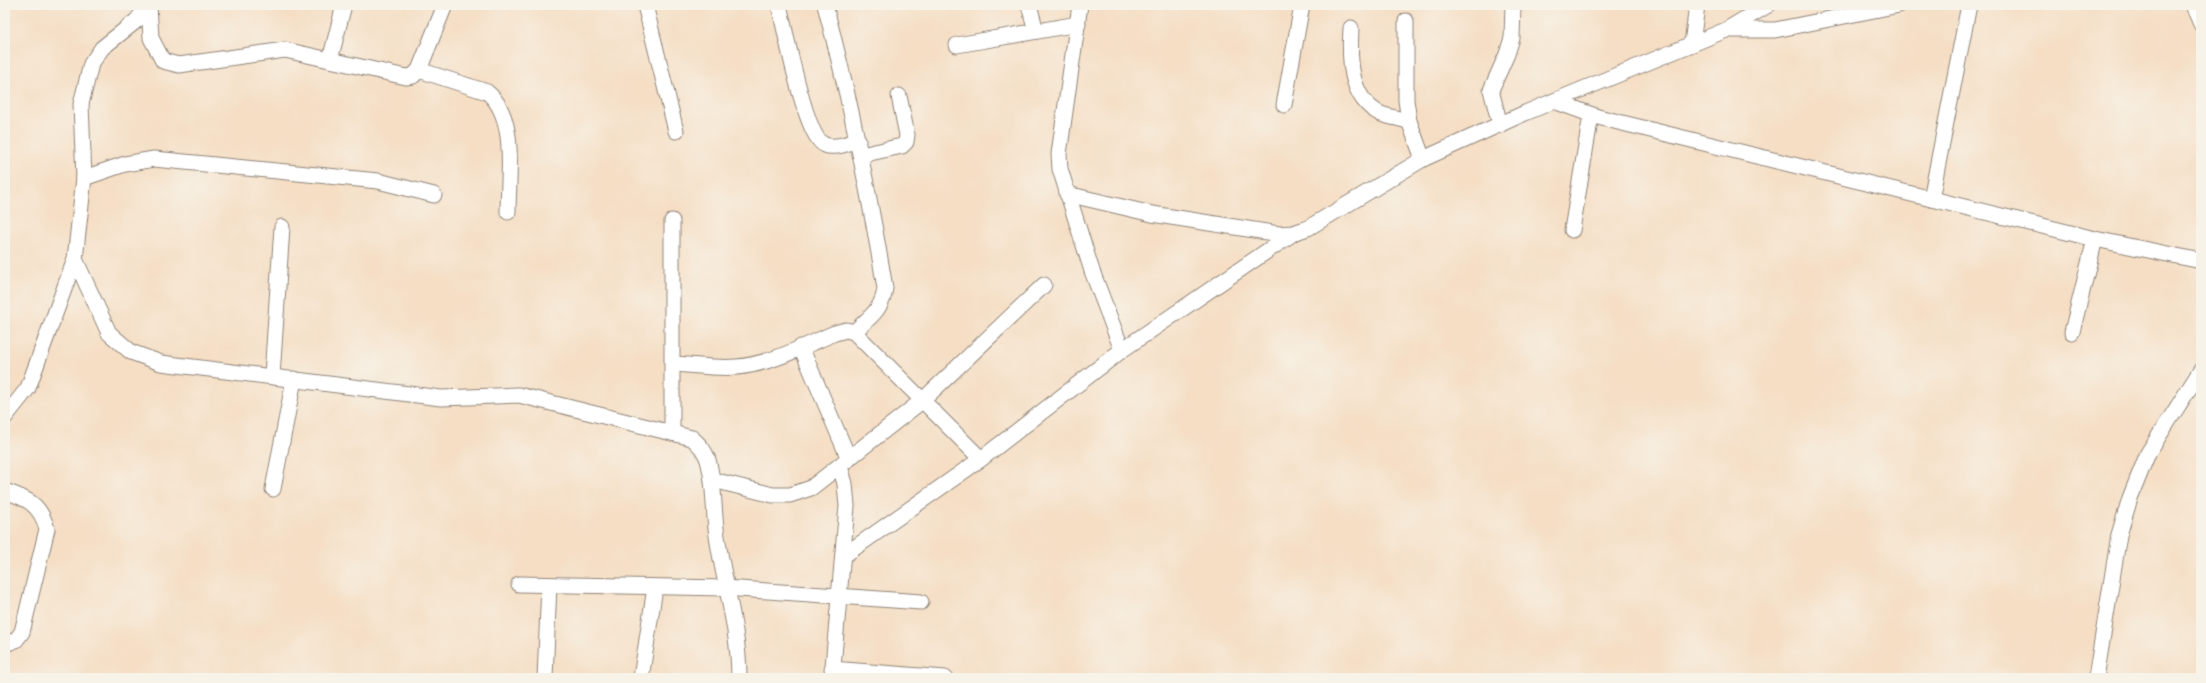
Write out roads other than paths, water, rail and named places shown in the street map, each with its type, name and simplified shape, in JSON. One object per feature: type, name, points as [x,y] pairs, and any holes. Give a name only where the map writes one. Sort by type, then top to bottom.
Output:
[{"type":"street","points":[[330,60],[344,5]]},
{"type":"street","points":[[149,6],[151,38],[162,61],[179,65],[285,50],[406,77],[413,76],[419,70],[445,5]]},
{"type":"street","points":[[645,5],[676,131]]},
{"type":"street","points":[[779,5],[802,102],[810,126],[818,141],[825,145],[860,148],[902,146],[906,142],[907,135],[899,96]]},
{"type":"street","points":[[824,5],[870,193],[885,288],[884,300],[878,309],[854,332]]},
{"type":"street","points":[[1029,5],[1036,31]]},
{"type":"street","points":[[1080,5],[1059,154],[1060,169],[1092,271],[1122,350]]},
{"type":"street","points":[[1284,105],[1302,5]]},
{"type":"street","points":[[1500,124],[1491,90],[1512,38],[1513,5]]},
{"type":"street","points":[[1692,44],[1697,5]]},
{"type":"street","points":[[843,556],[981,459],[1122,350],[1293,233],[1326,218],[1423,159],[1554,101],[1726,30],[1768,5]]},
{"type":"street","points":[[1726,30],[1775,30],[1899,5]]},
{"type":"street","points":[[1931,199],[1969,5]]},
{"type":"street","points":[[2193,5],[2201,24]]},
{"type":"street","points":[[5,417],[28,388],[75,259],[84,178],[81,104],[91,64],[102,48],[136,21],[149,6]]},
{"type":"street","points":[[1406,21],[1406,100],[1409,122],[1423,159]]},
{"type":"street","points":[[957,45],[1078,24]]},
{"type":"street","points":[[1351,28],[1349,57],[1351,72],[1362,95],[1371,108],[1382,114],[1409,122]]},
{"type":"street","points":[[419,70],[488,92],[502,107],[509,142],[508,212]]},
{"type":"street","points":[[1554,101],[1592,115],[2095,240],[2201,261]]},
{"type":"street","points":[[1572,230],[1592,115]]},
{"type":"street","points":[[84,178],[125,164],[154,159],[378,181],[434,195]]},
{"type":"street","points":[[1067,194],[1152,214],[1279,234],[1293,233]]},
{"type":"street","points":[[672,221],[672,433]]},
{"type":"street","points":[[272,376],[282,227]]},
{"type":"street","points":[[2072,332],[2095,240]]},
{"type":"street","points":[[75,259],[104,325],[109,333],[132,352],[161,363],[456,399],[519,395],[692,438],[702,446],[708,458],[713,480],[717,534],[725,588],[739,655],[739,678]]},
{"type":"street","points":[[713,480],[773,495],[790,495],[811,488],[923,400],[1044,285]]},
{"type":"street","points":[[673,364],[735,368],[766,360],[835,333],[846,330],[854,332],[981,459]]},
{"type":"street","points":[[801,347],[844,462],[847,496],[832,674],[945,678]]},
{"type":"street","points":[[2096,678],[2119,535],[2130,498],[2148,453],[2201,370]]},
{"type":"street","points":[[273,489],[294,379]]},
{"type":"street","points":[[5,492],[32,502],[43,514],[47,529],[22,632],[16,640],[5,644]]},
{"type":"street","points":[[519,584],[655,588],[725,588],[921,602]]},
{"type":"street","points":[[545,678],[549,585]]},
{"type":"street","points":[[641,678],[655,588]]}]
